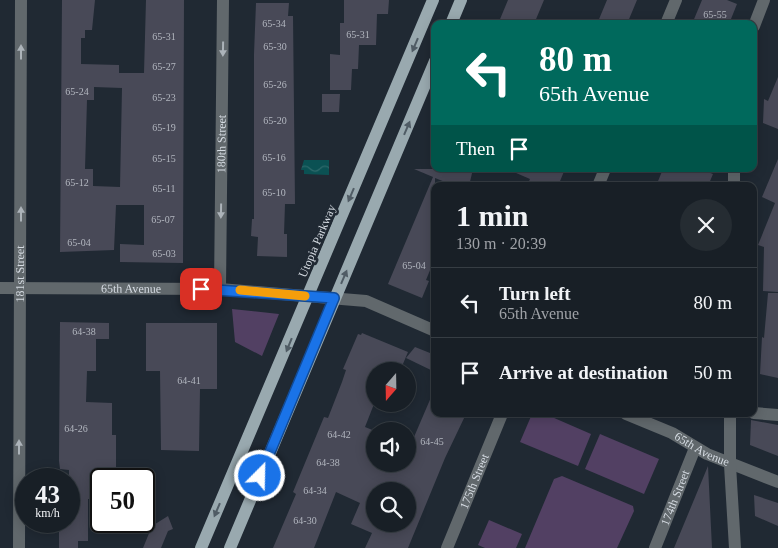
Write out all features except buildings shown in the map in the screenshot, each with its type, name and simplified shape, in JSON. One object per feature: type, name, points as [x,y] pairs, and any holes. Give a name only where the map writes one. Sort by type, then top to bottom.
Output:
[{"type":"main road","name":"Utopia Parkway","points":[[201,548],[433,0]]},
{"type":"main road","points":[[453,20],[461,0]]},
{"type":"main road","points":[[230,548],[431,70]]},
{"type":"street","name":"181st Street","points":[[18,548],[21,0]]},
{"type":"street","name":"180th Street","points":[[220,289],[223,0]]},
{"type":"street","points":[[668,20],[676,0]]},
{"type":"street","points":[[756,20],[764,0]]},
{"type":"street","name":"65th Avenue","points":[[0,288],[220,289],[366,301],[431,329]]},
{"type":"street","points":[[757,413],[778,415]]},
{"type":"street","name":"175th Street","points":[[447,548],[501,417]]},
{"type":"street","name":"65th Avenue","points":[[633,417],[672,433],[695,448],[730,465],[778,482]]},
{"type":"street","points":[[730,417],[730,465],[735,548]]},
{"type":"street","name":"174th Street","points":[[655,548],[695,448]]},
{"type":"shaded area","points":[[232,309],[279,314],[262,356],[235,342]]},
{"type":"shaded area","points":[[531,417],[552,417],[591,434],[578,466],[520,442]]},
{"type":"shaded area","points":[[600,434],[659,459],[644,494],[585,469]]},
{"type":"shaded area","points":[[562,476],[633,506],[634,511],[617,548],[525,548],[554,479]]},
{"type":"shaded area","points":[[489,520],[522,534],[516,548],[485,548],[478,545]]},
{"type":"water","points":[[304,160],[329,160],[329,175],[304,174],[304,170],[301,170]]},
{"type":"slow traffic","points":[[240,290],[305,296]]},
{"type":"route","points":[[201,289],[334,298],[260,476]]}]
